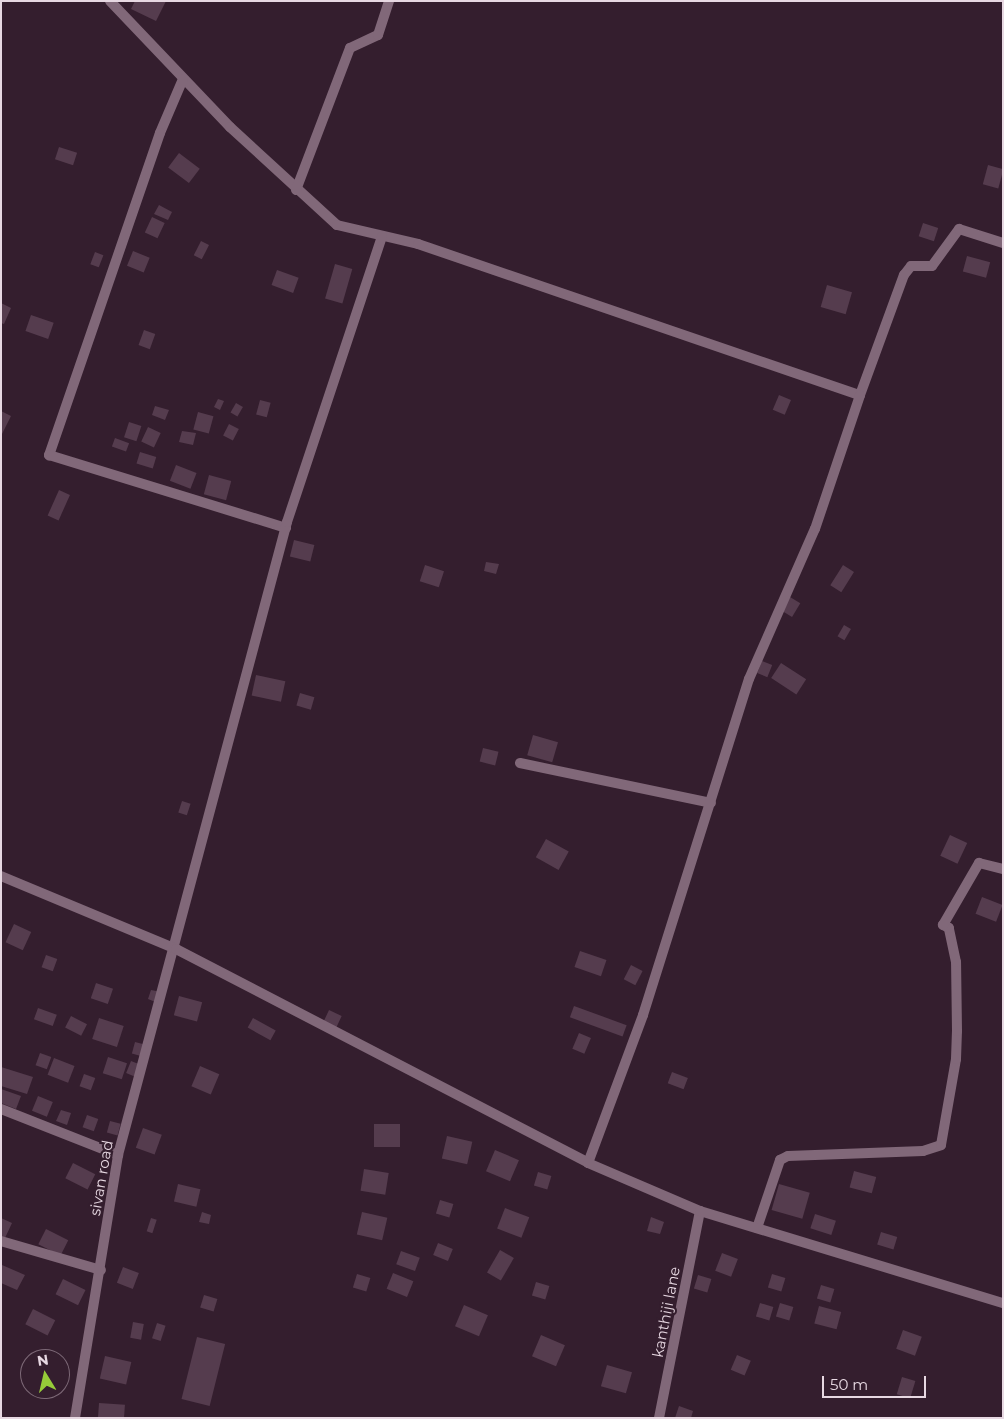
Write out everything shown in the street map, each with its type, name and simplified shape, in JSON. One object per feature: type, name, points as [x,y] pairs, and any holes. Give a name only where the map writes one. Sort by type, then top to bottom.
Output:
[{"type":"street","points":[[110,1],[183,79],[296,190],[337,226],[418,244],[860,395]]},
{"type":"street","points":[[296,190],[350,48],[378,35],[389,1]]},
{"type":"street","points":[[183,79],[160,134],[49,455],[286,528]]},
{"type":"street","points":[[588,1163],[643,1015],[749,679],[815,529],[860,395],[904,275],[911,266],[932,266],[959,229],[1003,243]]},
{"type":"street","name":"sivan road","points":[[75,1418],[101,1270],[118,1155],[176,949],[286,528],[382,236]]},
{"type":"street","points":[[520,763],[710,803]]},
{"type":"street","points":[[756,1228],[780,1160],[788,1156],[923,1150],[941,1145],[956,1059],[957,1031],[956,962],[949,928],[943,925],[979,863],[1003,869]]},
{"type":"street","points":[[1,876],[176,949],[588,1163],[700,1211],[1003,1303]]},
{"type":"street","points":[[1,1109],[118,1155]]},
{"type":"street","name":"kanthiji lane","points":[[659,1418],[700,1211]]},
{"type":"street","points":[[1,1240],[101,1270]]},
{"type":"building","points":[[135,1],[166,1],[156,21],[131,9]]},
{"type":"building","points":[[59,147],[77,153],[73,165],[55,159]]},
{"type":"building","points":[[179,153],[200,169],[189,183],[168,167]]},
{"type":"building","points":[[988,165],[1003,169],[998,188],[983,184]]},
{"type":"building","points":[[159,205],[172,212],[168,220],[154,214]]},
{"type":"building","points":[[152,217],[165,223],[158,238],[145,232]]},
{"type":"building","points":[[923,223],[938,228],[934,241],[919,236]]},
{"type":"building","points":[[201,241],[209,245],[202,259],[194,255]]},
{"type":"building","points":[[133,251],[150,258],[144,273],[127,266]]},
{"type":"building","points":[[95,252],[103,255],[99,267],[90,264]]},
{"type":"building","points":[[967,256],[990,262],[986,278],[963,271]]},
{"type":"building","points":[[335,264],[352,269],[342,304],[325,299]]},
{"type":"building","points":[[277,270],[299,278],[293,293],[272,285]]},
{"type":"building","points":[[827,285],[852,292],[846,314],[821,307]]},
{"type":"building","points":[[1,303],[11,308],[4,324],[1,323]]},
{"type":"building","points":[[31,315],[54,323],[48,339],[25,331]]},
{"type":"building","points":[[144,330],[155,334],[150,349],[139,345]]},
{"type":"building","points":[[779,395],[791,400],[785,415],[773,410]]},
{"type":"building","points":[[218,399],[224,401],[220,410],[214,407]]},
{"type":"building","points":[[260,400],[271,403],[267,417],[256,414]]},
{"type":"building","points":[[236,403],[243,407],[237,417],[230,413]]},
{"type":"building","points":[[155,406],[169,410],[165,420],[152,415]]},
{"type":"building","points":[[1,411],[11,416],[1,436]]},
{"type":"building","points":[[198,412],[213,416],[209,434],[193,429]]},
{"type":"building","points":[[129,422],[141,426],[136,441],[124,437]]},
{"type":"building","points":[[229,424],[239,429],[233,441],[223,436]]},
{"type":"building","points":[[148,427],[161,433],[154,447],[141,442]]},
{"type":"building","points":[[182,431],[196,433],[193,445],[179,442]]},
{"type":"building","points":[[115,438],[129,443],[126,452],[112,446]]},
{"type":"building","points":[[140,452],[156,457],[153,468],[136,463]]},
{"type":"building","points":[[176,465],[197,473],[190,489],[170,481]]},
{"type":"building","points":[[209,475],[231,481],[226,500],[204,494]]},
{"type":"building","points":[[59,490],[70,495],[59,520],[48,516]]},
{"type":"building","points":[[294,540],[314,545],[310,562],[290,556]]},
{"type":"building","points":[[486,562],[499,564],[496,574],[484,571]]},
{"type":"building","points":[[425,565],[444,571],[439,587],[420,581]]},
{"type":"building","points":[[843,565],[854,572],[841,592],[830,585]]},
{"type":"building","points":[[790,597],[800,603],[792,617],[782,611]]},
{"type":"building","points":[[844,625],[851,629],[844,640],[838,636]]},
{"type":"building","points":[[762,661],[772,665],[767,677],[757,673]]},
{"type":"building","points":[[781,663],[806,679],[796,694],[771,678]]},
{"type":"building","points":[[256,675],[285,681],[281,702],[252,696]]},
{"type":"building","points":[[300,693],[314,697],[311,710],[296,705]]},
{"type":"building","points":[[533,735],[558,742],[552,762],[527,755]]},
{"type":"building","points":[[483,748],[499,752],[495,765],[480,762]]},
{"type":"building","points":[[182,801],[191,804],[187,815],[178,812]]},
{"type":"building","points":[[950,835],[967,843],[957,864],[940,856]]},
{"type":"building","points":[[546,839],[569,852],[559,870],[536,857]]},
{"type":"building","points":[[982,897],[1003,905],[996,922],[976,914]]},
{"type":"building","points":[[14,924],[31,932],[23,950],[6,942]]},
{"type":"building","points":[[580,951],[606,960],[601,976],[574,967]]},
{"type":"building","points":[[46,955],[57,959],[53,971],[42,967]]},
{"type":"building","points":[[631,965],[643,971],[635,985],[624,979]]},
{"type":"building","points":[[96,983],[113,989],[108,1004],[91,998]]},
{"type":"building","points":[[151,990],[161,992],[158,1003],[148,999]]},
{"type":"building","points":[[179,996],[202,1002],[197,1022],[174,1015]]},
{"type":"building","points":[[574,1006],[627,1025],[623,1036],[570,1017]]},
{"type":"building","points":[[38,1008],[57,1015],[53,1026],[34,1019]]},
{"type":"building","points":[[329,1010],[342,1016],[335,1030],[322,1025]]},
{"type":"building","points":[[71,1016],[87,1024],[81,1036],[65,1028]]},
{"type":"building","points":[[99,1018],[124,1026],[117,1047],[92,1039]]},
{"type":"building","points":[[253,1018],[276,1031],[270,1040],[248,1028]]},
{"type":"building","points":[[579,1033],[591,1038],[584,1054],[572,1049]]},
{"type":"building","points":[[135,1042],[146,1045],[143,1056],[132,1054]]},
{"type":"building","points":[[40,1053],[51,1057],[47,1069],[36,1065]]},
{"type":"building","points":[[108,1057],[127,1063],[122,1079],[103,1073]]},
{"type":"building","points":[[54,1058],[75,1066],[68,1083],[48,1075]]},
{"type":"building","points":[[131,1061],[141,1065],[136,1077],[126,1073]]},
{"type":"building","points":[[200,1066],[219,1074],[211,1094],[191,1086]]},
{"type":"building","points":[[1,1067],[33,1077],[27,1094],[1,1086]]},
{"type":"building","points":[[672,1072],[688,1078],[684,1089],[668,1083]]},
{"type":"building","points":[[84,1074],[95,1078],[91,1090],[80,1086]]},
{"type":"building","points":[[1,1089],[21,1096],[16,1109],[1,1103]]},
{"type":"building","points":[[38,1096],[53,1102],[47,1117],[32,1111]]},
{"type":"building","points":[[61,1110],[71,1113],[67,1125],[56,1121]]},
{"type":"building","points":[[87,1115],[98,1119],[94,1131],[83,1127]]},
{"type":"building","points":[[110,1121],[121,1124],[118,1135],[107,1133]]},
{"type":"building","points":[[374,1124],[400,1124],[400,1147],[374,1147]]},
{"type":"building","points":[[143,1128],[162,1135],[155,1155],[136,1148]]},
{"type":"building","points":[[447,1136],[472,1142],[467,1164],[442,1158]]},
{"type":"building","points":[[495,1150],[519,1160],[510,1181],[486,1171]]},
{"type":"building","points":[[73,1163],[95,1174],[88,1189],[65,1178]]},
{"type":"building","points":[[364,1169],[389,1173],[385,1195],[361,1191]]},
{"type":"building","points":[[854,1171],[876,1177],[872,1193],[850,1187]]},
{"type":"building","points":[[538,1172],[551,1176],[547,1189],[534,1185]]},
{"type":"building","points":[[178,1184],[200,1189],[196,1207],[174,1202]]},
{"type":"building","points":[[779,1184],[810,1193],[802,1219],[772,1210]]},
{"type":"building","points":[[440,1200],[453,1204],[449,1217],[436,1213]]},
{"type":"building","points":[[505,1208],[529,1217],[521,1238],[497,1229]]},
{"type":"building","points":[[202,1212],[211,1215],[209,1224],[199,1222]]},
{"type":"building","points":[[362,1212],[387,1218],[382,1240],[357,1234]]},
{"type":"building","points":[[815,1214],[836,1221],[831,1235],[810,1228]]},
{"type":"building","points":[[651,1217],[664,1222],[660,1234],[647,1231]]},
{"type":"building","points":[[1,1218],[12,1223],[5,1238],[1,1237]]},
{"type":"building","points":[[151,1218],[157,1220],[152,1233],[147,1231]]},
{"type":"building","points":[[46,1229],[68,1240],[61,1255],[38,1244]]},
{"type":"building","points":[[881,1232],[897,1237],[893,1249],[877,1244]]},
{"type":"building","points":[[438,1243],[453,1249],[448,1261],[433,1255]]},
{"type":"building","points":[[500,1250],[514,1258],[501,1281],[487,1273]]},
{"type":"building","points":[[401,1251],[420,1258],[415,1271],[396,1264]]},
{"type":"building","points":[[722,1253],[738,1259],[731,1277],[715,1271]]},
{"type":"building","points":[[2,1265],[25,1275],[17,1290],[1,1283]]},
{"type":"building","points":[[123,1267],[139,1273],[133,1289],[117,1283]]},
{"type":"building","points":[[393,1273],[413,1281],[407,1297],[387,1289]]},
{"type":"building","points":[[357,1274],[370,1278],[366,1291],[353,1287]]},
{"type":"building","points":[[772,1274],[785,1278],[781,1291],[768,1287]]},
{"type":"building","points":[[698,1275],[711,1279],[707,1292],[694,1288]]},
{"type":"building","points":[[63,1279],[85,1290],[78,1305],[56,1294]]},
{"type":"building","points":[[536,1282],[549,1286],[545,1299],[532,1295]]},
{"type":"building","points":[[821,1285],[834,1289],[830,1302],[817,1298]]},
{"type":"building","points":[[204,1295],[217,1299],[214,1312],[200,1307]]},
{"type":"building","points":[[760,1303],[773,1307],[769,1320],[756,1316]]},
{"type":"building","points":[[780,1303],[793,1307],[789,1320],[776,1316]]},
{"type":"building","points":[[464,1305],[488,1315],[479,1336],[455,1326]]},
{"type":"building","points":[[819,1306],[841,1312],[837,1329],[814,1323]]},
{"type":"building","points":[[33,1309],[55,1320],[48,1335],[25,1324]]},
{"type":"building","points":[[133,1322],[144,1324],[141,1340],[130,1338]]},
{"type":"building","points":[[157,1323],[166,1326],[161,1341],[152,1338]]},
{"type":"building","points":[[903,1330],[922,1337],[915,1356],[896,1349]]},
{"type":"building","points":[[541,1335],[565,1345],[556,1366],[532,1356]]},
{"type":"building","points":[[197,1337],[225,1344],[210,1406],[182,1399]]},
{"type":"building","points":[[737,1355],[751,1361],[745,1376],[731,1370]]},
{"type":"building","points":[[105,1356],[131,1362],[126,1384],[100,1378]]},
{"type":"building","points":[[607,1365],[632,1372],[626,1393],[601,1386]]},
{"type":"building","points":[[902,1377],[915,1381],[910,1398],[897,1394]]},
{"type":"building","points":[[99,1403],[125,1405],[124,1418],[98,1418]]},
{"type":"building","points":[[679,1406],[693,1411],[691,1418],[675,1418]]}]
